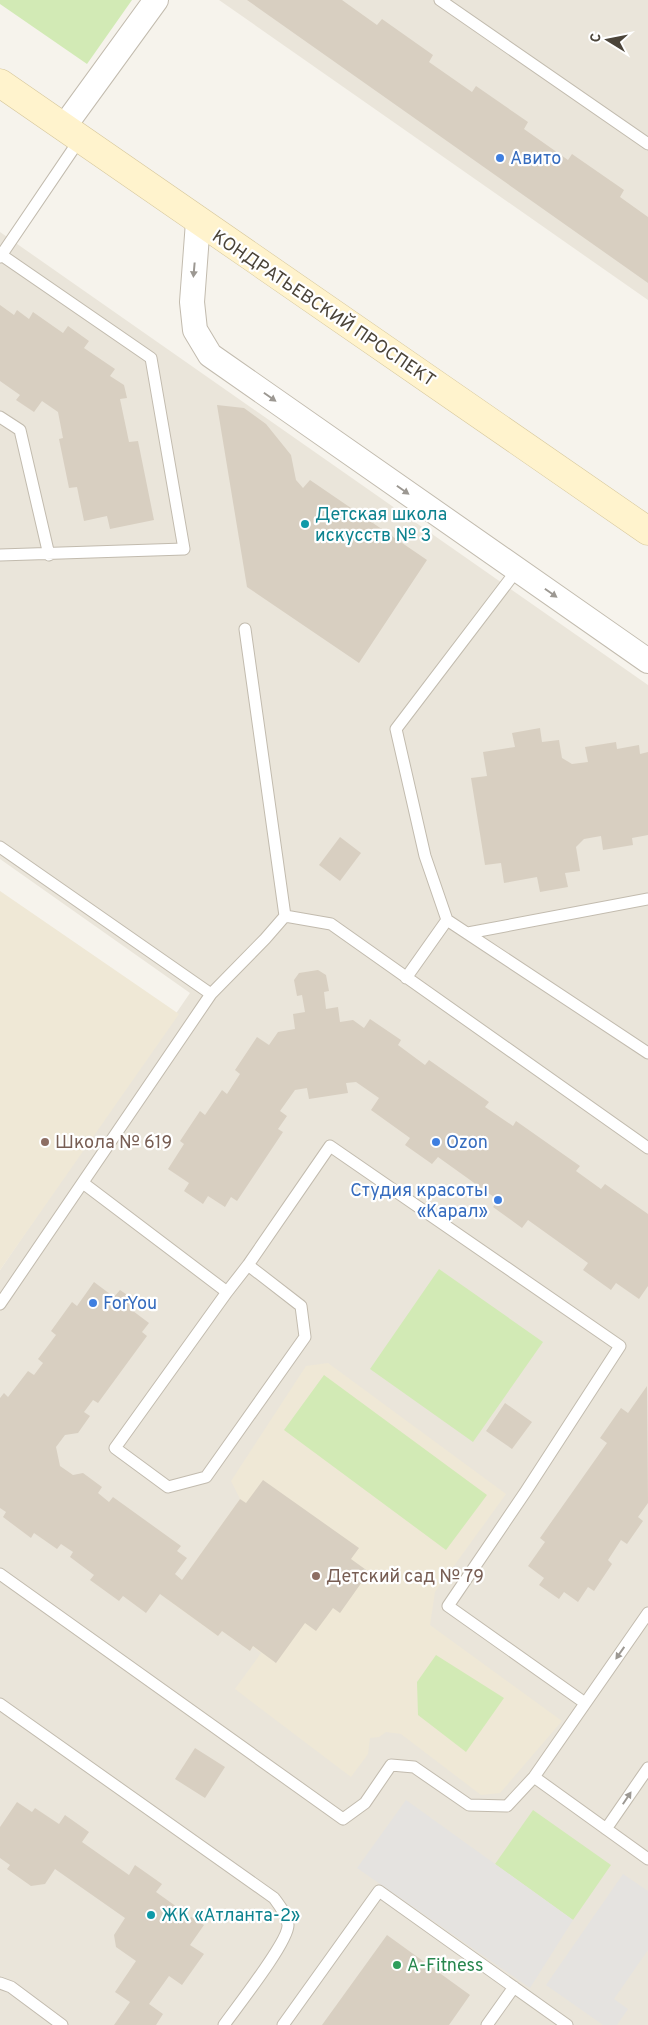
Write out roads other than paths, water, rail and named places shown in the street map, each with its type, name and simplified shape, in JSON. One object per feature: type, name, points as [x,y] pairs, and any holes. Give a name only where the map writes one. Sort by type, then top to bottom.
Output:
[{"type":"street","points":[[71,134],[156,0]]},
{"type":"street","name":"КОНДРАТЬЕВСКИЙ ПРОСПЕКТ","points":[[0,83],[198,222],[648,531]]},
{"type":"street","points":[[198,222],[193,280],[193,311],[195,330],[210,355],[648,661]]},
{"type":"lane","points":[[440,0],[648,144]]},
{"type":"lane","points":[[0,556],[184,549],[151,358],[0,255],[71,134]]},
{"type":"lane","points":[[0,417],[20,430],[49,555]]},
{"type":"lane","points":[[517,570],[396,729],[426,856],[447,920],[648,1053]]},
{"type":"lane","points":[[0,1304],[211,994],[266,939],[285,916],[245,629]]},
{"type":"lane","points":[[0,847],[211,994]]},
{"type":"lane","points":[[468,934],[648,899]]},
{"type":"lane","points":[[285,916],[331,924],[648,1148]]},
{"type":"lane","points":[[406,978],[447,920]]},
{"type":"lane","points":[[248,1265],[301,1306],[306,1337],[206,1477],[168,1487],[115,1448],[248,1265],[330,1146],[620,1346],[526,1491],[448,1606],[585,1703]]},
{"type":"lane","points":[[83,1183],[228,1292]]},
{"type":"lane","points":[[0,1574],[343,1819],[365,1803],[391,1765],[414,1767],[469,1805],[507,1806],[534,1777],[648,1613]]},
{"type":"lane","points":[[0,1704],[274,1898],[283,1912],[288,1927],[282,1943],[224,2025]]},
{"type":"lane","points":[[606,1829],[648,1768]]},
{"type":"lane","points":[[534,1777],[648,1859]]},
{"type":"lane","points":[[283,2025],[379,1891],[567,2025]]},
{"type":"lane","points":[[0,1983],[10,1987],[62,2025]]},
{"type":"lane","points":[[487,2025],[514,1987]]},
{"type":"place","name":"Авито","points":[[500,158]]},
{"type":"place","name":"Детская школа искусств № 3","points":[[305,524]]},
{"type":"place","name":"Школа № 619","points":[[45,1142]]},
{"type":"place","name":"Ozon","points":[[436,1142]]},
{"type":"place","name":"Студия красоты «Карал»","points":[[498,1200]]},
{"type":"place","name":"ForYou","points":[[93,1303]]},
{"type":"place","name":"Детский сад № 79","points":[[316,1576]]},
{"type":"place","name":"ЖК «Атланта-2»","points":[[151,1915]]},
{"type":"place","name":"A-Fitness","points":[[397,1965]]}]
